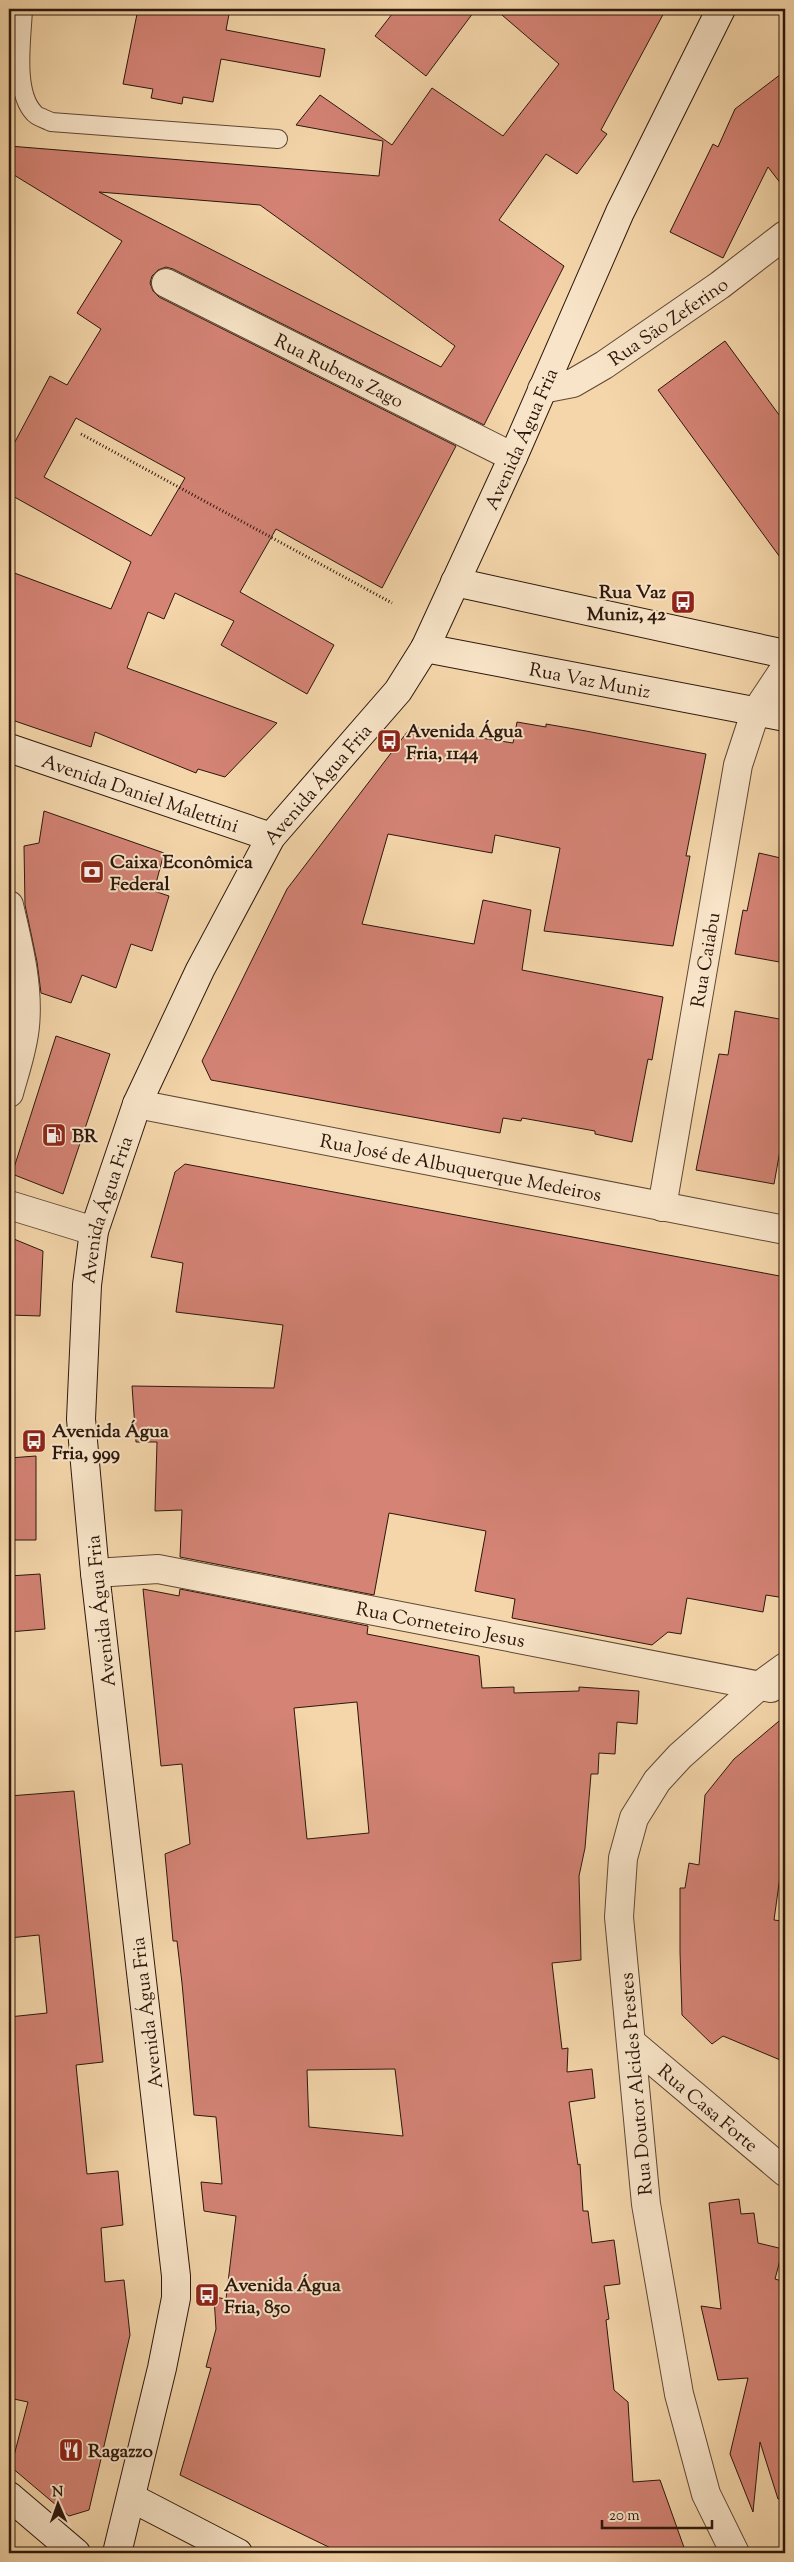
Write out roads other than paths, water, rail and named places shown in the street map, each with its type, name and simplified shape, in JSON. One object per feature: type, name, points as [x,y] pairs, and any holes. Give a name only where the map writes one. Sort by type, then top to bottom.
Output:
[{"type":"street","name":"Avenida Água Fria","points":[[117,2553],[132,2498],[162,2368],[176,2298],[176,2276],[95,1573],[81,1419],[87,1285],[94,1231],[137,1104],[200,970],[271,837],[398,690],[425,648],[513,457],[620,212],[721,9]]},
{"type":"street","name":"Rua São Zeferino","points":[[542,389],[573,383],[604,365],[720,285],[785,235]]},
{"type":"street","name":"Rua Rubens Zago","points":[[166,283],[513,457]]},
{"type":"street","points":[[455,582],[785,654]]},
{"type":"street","name":"Rua Vaz Muniz","points":[[425,648],[755,713],[785,717]]},
{"type":"street","points":[[755,713],[785,668]]},
{"type":"street","name":"Rua Caiabu","points":[[662,1207],[738,765],[755,713]]},
{"type":"street","name":"Avenida Daniel Malettini","points":[[9,748],[271,837]]},
{"type":"street","points":[[9,905],[25,981],[25,1026],[9,1093]]},
{"type":"street","name":"Rua José de Albuquerque Medeiros","points":[[137,1104],[785,1230]]},
{"type":"street","points":[[9,1204],[94,1231]]},
{"type":"street","name":"Rua Corneteiro Jesus","points":[[95,1573],[158,1569],[785,1690]]},
{"type":"street","name":"Rua Doutor Alcides Prestes","points":[[735,2553],[706,2494],[678,2394],[646,2204],[619,1917],[624,1858],[634,1818],[657,1781],[680,1756],[759,1686],[785,1667]]},
{"type":"street","name":"Rua Casa Forte","points":[[632,2043],[785,2172]]},
{"type":"street","points":[[9,2496],[76,2553]]},
{"type":"street","points":[[132,2498],[238,2553]]},
{"type":"lane","points":[[23,9],[20,69],[24,93],[34,113],[51,122],[278,139]]},
{"type":"place","name":"Rua Vaz Muniz, 42","points":[[683,602]]},
{"type":"place","name":"Avenida Água Fria, 1144","points":[[389,741]]},
{"type":"place","name":"Caixa Econômica Federal","points":[[92,872]]},
{"type":"place","name":"BR","points":[[54,1135]]},
{"type":"place","name":"Avenida Água Fria, 999","points":[[34,1441]]},
{"type":"place","name":"Avenida Água Fria, 850","points":[[207,2295]]},
{"type":"place","name":"Ragazzo","points":[[71,2450]]}]
